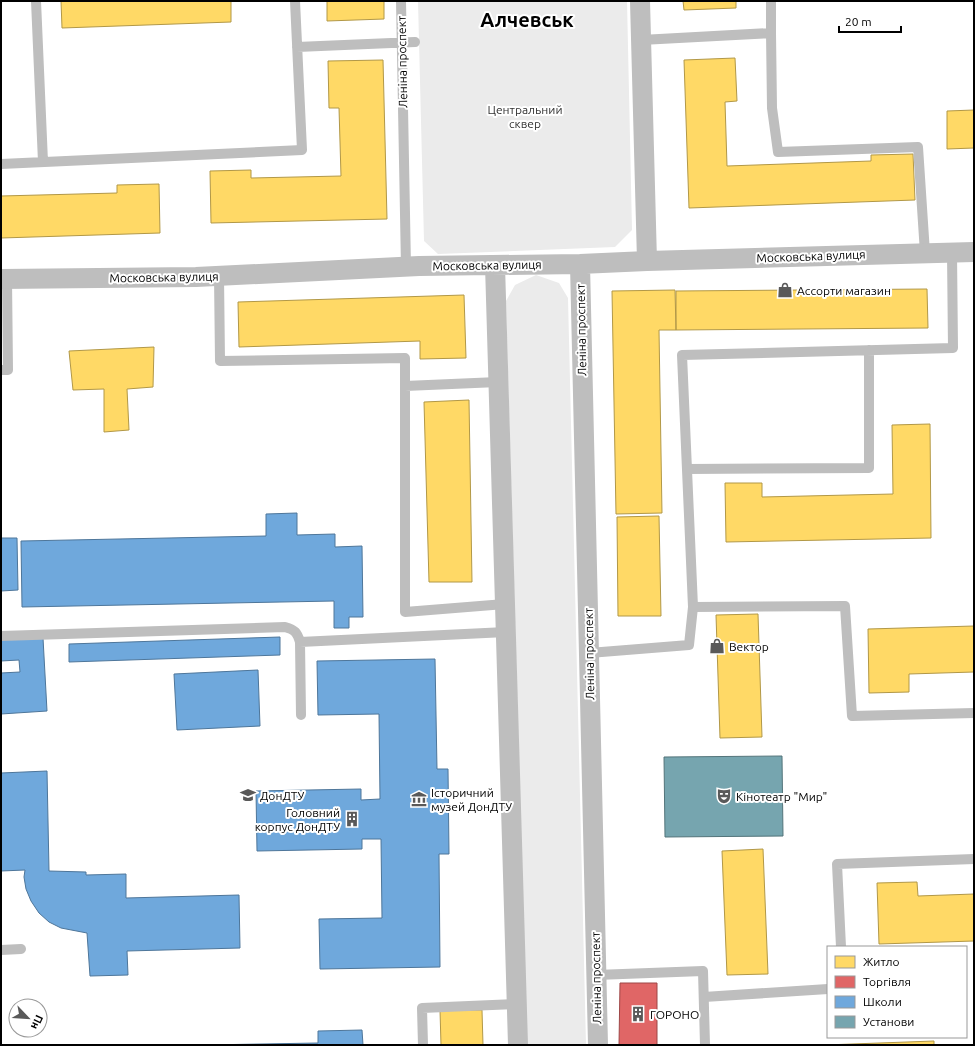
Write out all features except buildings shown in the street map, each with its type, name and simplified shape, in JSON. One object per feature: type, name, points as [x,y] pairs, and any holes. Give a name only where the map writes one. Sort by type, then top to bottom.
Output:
[{"type":"street","points":[[640,1],[647,260]]},
{"type":"street","name":"Московська вулиця","points":[[4,279],[219,276],[406,267],[580,264],[647,260],[974,252]]},
{"type":"street","name":"Леніна проспект","points":[[580,264],[598,1045]]},
{"type":"street","points":[[495,265],[518,1045]]},
{"type":"lane","points":[[36,1],[43,162]]},
{"type":"lane","points":[[1,164],[302,150],[295,1]]},
{"type":"lane","name":"Леніна проспект","points":[[401,1],[406,267]]},
{"type":"lane","points":[[771,1],[772,108],[778,152],[918,147],[925,253]]},
{"type":"lane","points":[[641,40],[771,33]]},
{"type":"lane","points":[[297,47],[415,42]]},
{"type":"lane","points":[[589,653],[689,645],[693,607],[682,354],[953,348],[952,253]]},
{"type":"lane","points":[[219,276],[220,361],[405,358],[405,612],[505,604]]},
{"type":"lane","points":[[1,370],[8,370],[4,279]]},
{"type":"lane","points":[[687,469],[869,468],[869,350]]},
{"type":"lane","points":[[405,386],[498,382]]},
{"type":"lane","points":[[693,607],[844,606],[852,716],[974,713]]},
{"type":"lane","points":[[1,636],[285,627],[293,629],[298,634],[300,642],[301,716]]},
{"type":"lane","points":[[300,642],[506,632]]},
{"type":"lane","points":[[841,946],[837,864],[974,859]]},
{"type":"lane","points":[[1,950],[21,949]]},
{"type":"lane","points":[[596,975],[703,972],[705,1045]]},
{"type":"lane","points":[[704,996],[827,989]]},
{"type":"lane","points":[[423,1045],[422,1008],[517,1004]]},
{"type":"green space","name":"Центральний сквер","points":[[418,1],[627,1],[632,230],[615,247],[438,254],[424,241]]},
{"type":"green space","points":[[536,275],[559,283],[568,298],[586,1045],[527,1045],[506,301],[515,285]]},
{"type":"place","name":"Ассорти магазин","points":[[785,290]]},
{"type":"place","name":"Вектор","points":[[717,646]]},
{"type":"place","name":"ДонДТУ","points":[[248,795]]},
{"type":"place","name":"Кінотеатр \"Мир\"","points":[[724,796]]},
{"type":"place","name":"Історичний музей ДонДТУ","points":[[419,799]]},
{"type":"place","name":"Головний корпус ДонДТУ","points":[[352,819]]},
{"type":"place","name":"ГОРОНО","points":[[638,1014]]},
{"type":"district","name":"Алчевськ","points":[[527,19]]}]
